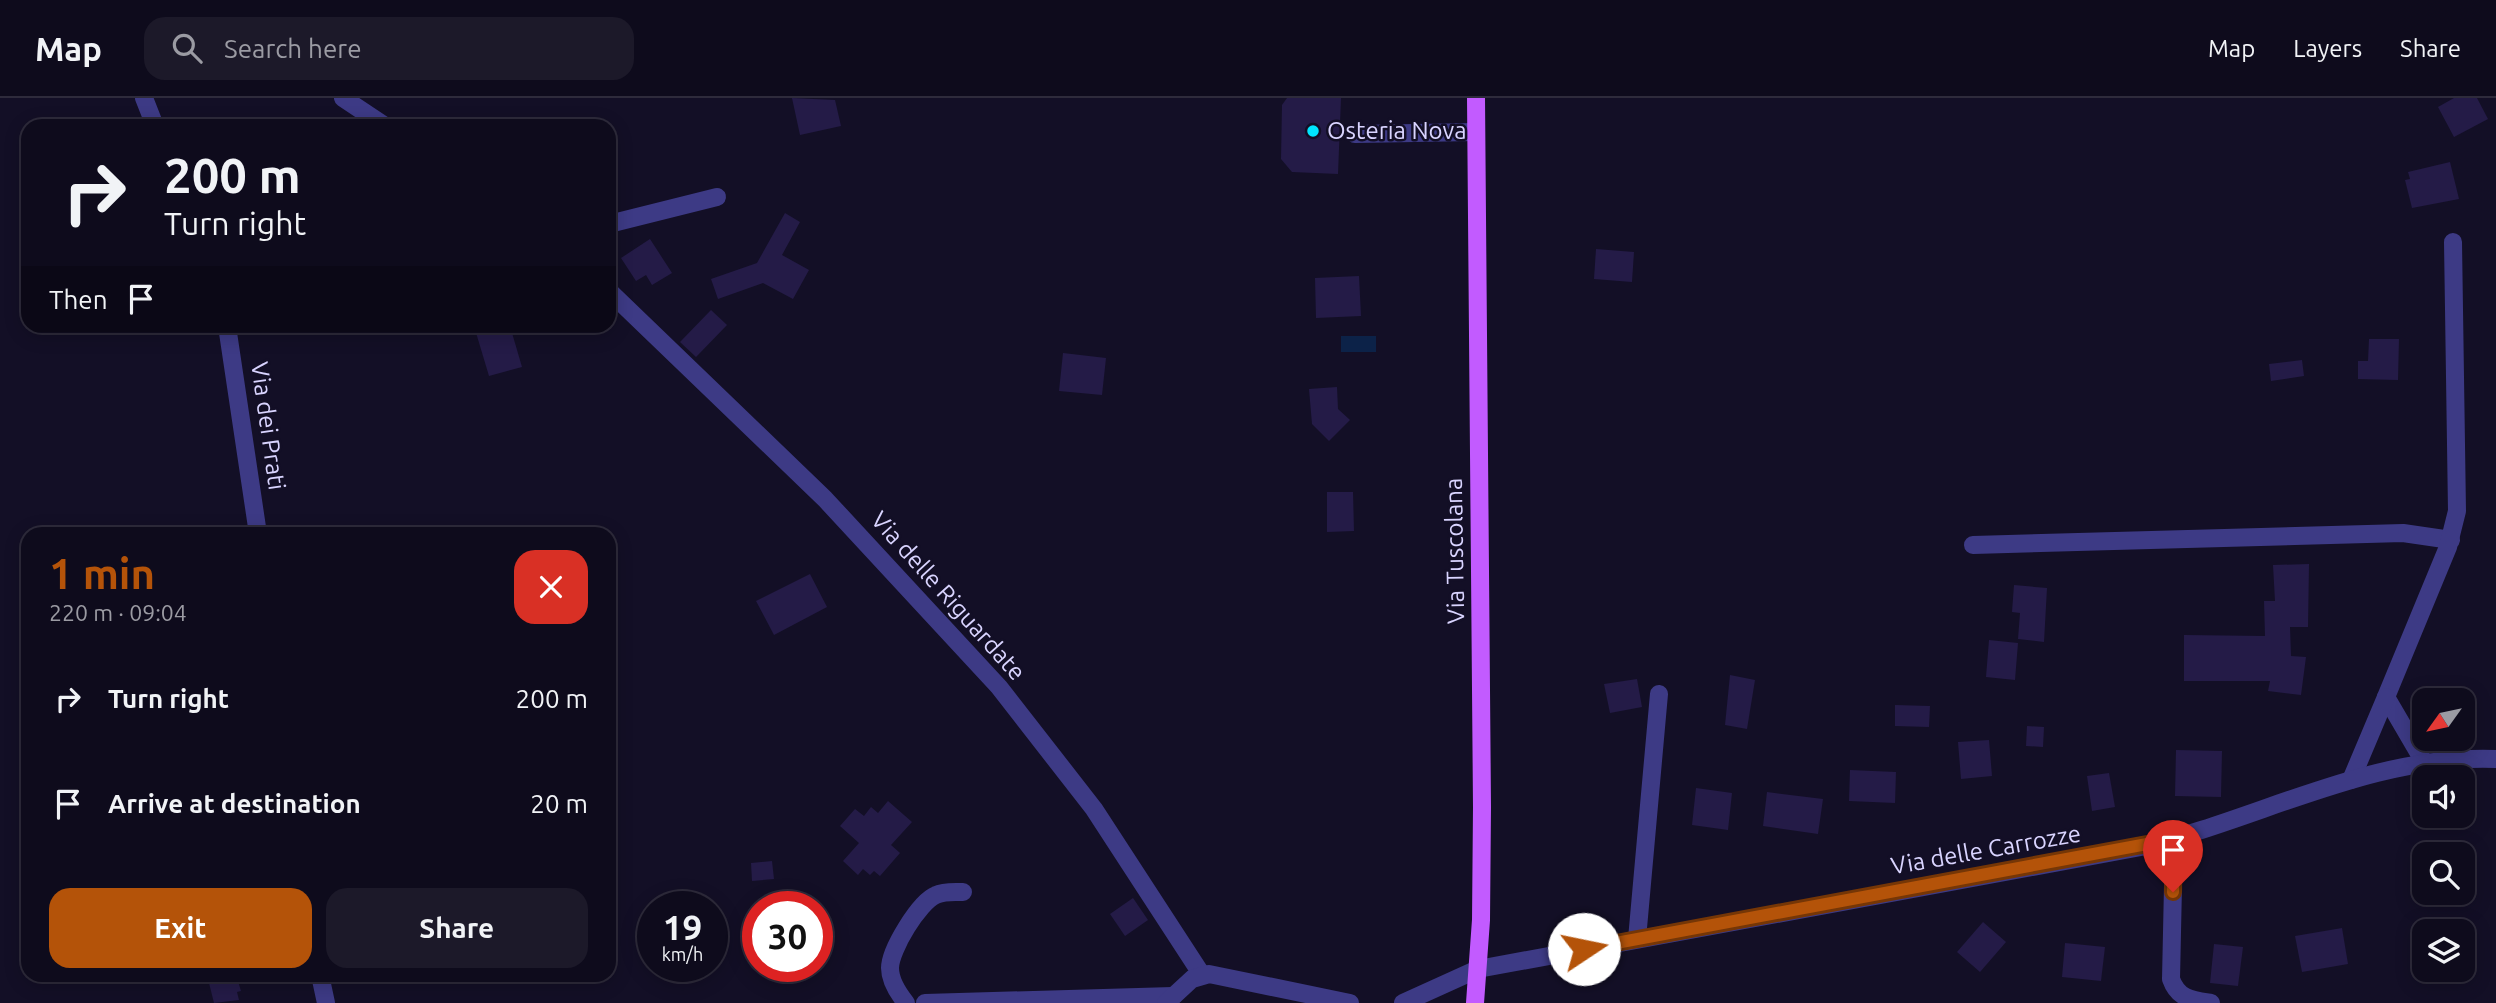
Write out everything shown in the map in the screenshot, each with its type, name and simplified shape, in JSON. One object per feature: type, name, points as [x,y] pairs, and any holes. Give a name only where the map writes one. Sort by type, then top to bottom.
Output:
[{"type":"main road","name":"Via Tuscolana","points":[[1475,1003],[1482,770],[1476,98]]},
{"type":"street","points":[[144,98],[152,119]]},
{"type":"street","points":[[343,98],[374,119]]},
{"type":"street","points":[[1355,134],[1476,132]]},
{"type":"street","points":[[616,222],[717,197]]},
{"type":"street","points":[[2351,780],[2451,540],[2458,492],[2453,242]]},
{"type":"street","name":"Via delle Riguardate","points":[[616,298],[825,499],[999,687],[1094,809],[1202,975]]},
{"type":"street","name":"Via dei Prati","points":[[228,333],[257,527]]},
{"type":"street","points":[[1973,545],[2403,533],[2451,540]]},
{"type":"street","points":[[1637,939],[1659,694]]},
{"type":"street","points":[[2386,697],[2424,762]]},
{"type":"street","name":"Via delle Carrozze","points":[[1403,1003],[1478,969],[2174,839],[2351,780],[2424,762],[2496,759]]},
{"type":"street","points":[[2174,839],[2171,979],[2176,990],[2186,999],[2211,1003]]},
{"type":"street","points":[[906,1003],[897,992],[890,969],[898,944],[927,900],[936,894],[963,892]]},
{"type":"street","points":[[925,1003],[1169,999],[1202,975],[1223,975],[1350,1003]]},
{"type":"street","points":[[322,982],[326,1003]]},
{"type":"water","points":[[1341,336],[1376,336],[1376,352],[1341,352]]},
{"type":"building","points":[[792,98],[835,100],[841,126],[800,135]]},
{"type":"building","points":[[1287,98],[1341,98],[1338,174],[1292,172],[1281,159],[1282,105]]},
{"type":"building","points":[[2454,98],[2477,98],[2488,119],[2454,137],[2438,107]]},
{"type":"building","points":[[2450,162],[2459,199],[2412,208],[2405,180],[2410,179],[2408,172]]},
{"type":"building","points":[[785,213],[800,222],[782,255],[809,270],[793,299],[763,283],[718,299],[711,279],[757,263]]},
{"type":"building","points":[[650,239],[672,273],[652,285],[646,275],[636,281],[621,258]]},
{"type":"building","points":[[1596,249],[1634,252],[1632,282],[1594,279]]},
{"type":"building","points":[[1359,276],[1361,316],[1316,318],[1315,278]]},
{"type":"building","points":[[711,310],[727,325],[696,357],[680,342]]},
{"type":"building","points":[[476,333],[512,333],[522,367],[489,376]]},
{"type":"building","points":[[2369,339],[2399,339],[2398,380],[2358,379],[2358,361],[2368,361]]},
{"type":"building","points":[[1063,353],[1106,358],[1102,395],[1059,391]]},
{"type":"building","points":[[2302,360],[2304,376],[2271,381],[2269,364]]},
{"type":"building","points":[[1337,387],[1338,409],[1350,420],[1329,441],[1312,424],[1309,389]]},
{"type":"building","points":[[1327,492],[1353,492],[1354,531],[1327,532]]},
{"type":"building","points":[[2309,564],[2308,627],[2290,627],[2291,656],[2306,657],[2301,695],[2268,691],[2270,681],[2184,681],[2184,635],[2265,636],[2264,601],[2275,601],[2273,565]]},
{"type":"building","points":[[810,574],[827,607],[774,635],[756,601]]},
{"type":"building","points":[[2014,585],[2047,588],[2044,642],[2018,639],[2020,613],[2012,612]]},
{"type":"building","points":[[1989,640],[2018,643],[2015,680],[1986,677]]},
{"type":"building","points":[[1730,675],[1755,680],[1747,729],[1725,725]]},
{"type":"building","points":[[1637,679],[1642,707],[1610,713],[1604,684]]},
{"type":"building","points":[[1895,705],[1930,706],[1929,727],[1895,726]]},
{"type":"building","points":[[2027,726],[2044,727],[2043,747],[2026,746]]},
{"type":"building","points":[[1989,740],[1992,776],[1961,779],[1958,742]]},
{"type":"building","points":[[2176,750],[2222,751],[2221,797],[2175,796]]},
{"type":"building","points":[[1850,770],[1896,772],[1895,803],[1849,801]]},
{"type":"building","points":[[2109,773],[2115,807],[2092,811],[2087,776]]},
{"type":"building","points":[[1696,788],[1732,793],[1728,830],[1692,825]]},
{"type":"building","points":[[1767,792],[1823,799],[1818,834],[1763,826]]},
{"type":"building","points":[[888,801],[912,822],[891,845],[900,853],[880,876],[874,871],[870,875],[863,869],[858,875],[843,861],[859,843],[840,826],[855,809],[864,816],[871,807],[878,813]]},
{"type":"building","points":[[772,861],[774,879],[752,881],[751,863]]},
{"type":"building","points":[[1133,898],[1148,920],[1125,936],[1110,914]]},
{"type":"building","points":[[1983,922],[2006,942],[1980,972],[1957,952]]},
{"type":"building","points":[[2342,928],[2348,964],[2302,972],[2295,936]]},
{"type":"building","points":[[2065,943],[2105,947],[2101,981],[2062,977]]},
{"type":"building","points":[[2214,944],[2243,947],[2238,986],[2210,983]]},
{"type":"building","points":[[209,982],[238,982],[241,991],[237,992],[239,1000],[214,1003]]},
{"type":"place","name":"Osteria Nova","points":[[1313,131]]},
{"type":"route","points":[[1584,949],[2174,839],[2173,892]]}]
